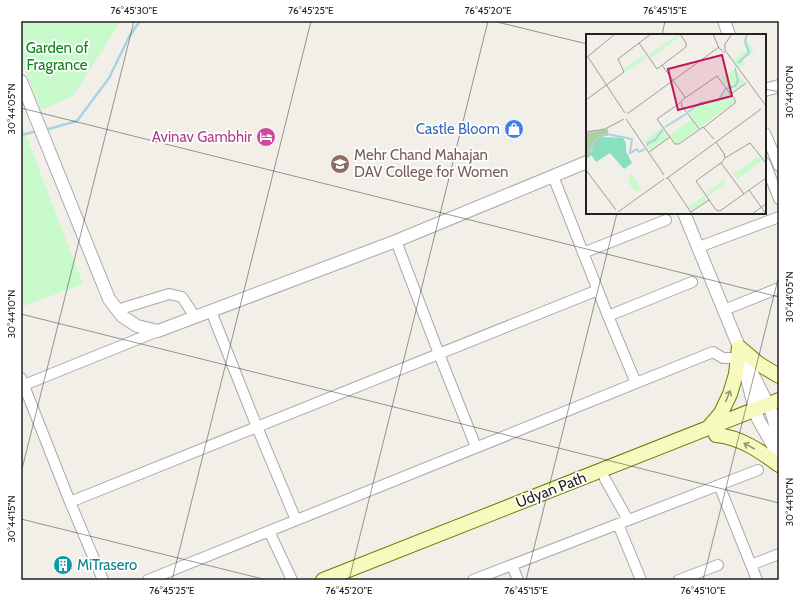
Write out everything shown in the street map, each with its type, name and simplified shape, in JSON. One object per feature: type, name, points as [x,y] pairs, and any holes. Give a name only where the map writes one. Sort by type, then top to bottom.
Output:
[{"type":"main road","points":[[779,376],[738,353],[736,374],[730,394],[712,432],[734,438],[764,454],[779,466]]},
{"type":"main road","name":"Udyan Path","points":[[348,580],[605,479],[768,409]]},
{"type":"main road","name":"Udyan Path","points":[[323,580],[712,432]]},
{"type":"street","points":[[724,21],[729,34]]},
{"type":"street","points":[[21,81],[109,299],[122,316],[137,326],[158,331]]},
{"type":"street","points":[[766,90],[779,86]]},
{"type":"street","points":[[766,135],[779,166]]},
{"type":"street","points":[[103,580],[22,381],[396,241],[586,162]]},
{"type":"street","points":[[766,166],[779,199]]},
{"type":"street","points":[[553,176],[636,383]]},
{"type":"street","points":[[684,214],[724,310],[738,353],[768,409],[779,440]]},
{"type":"street","points":[[699,248],[779,217]]},
{"type":"street","points":[[583,253],[666,220]]},
{"type":"street","points":[[396,241],[476,447]]},
{"type":"street","points":[[608,316],[692,282]]},
{"type":"street","points":[[724,310],[779,288]]},
{"type":"street","points":[[70,502],[598,290]]},
{"type":"street","points":[[118,310],[169,294],[182,297],[195,317]]},
{"type":"street","points":[[211,311],[296,520]]},
{"type":"street","points":[[148,580],[712,352],[723,358],[738,353]]},
{"type":"street","points":[[768,409],[779,456]]},
{"type":"street","points":[[478,579],[758,470]]},
{"type":"street","points":[[605,479],[623,522],[641,580]]},
{"type":"street","points":[[719,485],[757,580]]},
{"type":"street","points":[[269,531],[292,580]]},
{"type":"street","points":[[751,565],[779,554]]},
{"type":"street","points":[[512,565],[518,580]]},
{"type":"street","points":[[679,580],[718,565]]},
{"type":"green space","name":"Garden of Fragrance","points":[[21,21],[121,21],[73,96],[41,110],[21,60]]},
{"type":"green space","points":[[21,122],[83,284],[21,307]]},
{"type":"waterway","points":[[45,130],[77,121],[109,78],[129,37],[140,21]]},
{"type":"waterway","points":[[21,135],[38,131]]},
{"type":"place","name":"Castle Bloom","points":[[514,129]]},
{"type":"place","name":"Avinav Gambhir","points":[[266,137]]},
{"type":"place","name":"Mehr Chand Mahajan DAV College for Women","points":[[340,164]]},
{"type":"place","name":"MiTrasero","points":[[63,565]]}]
